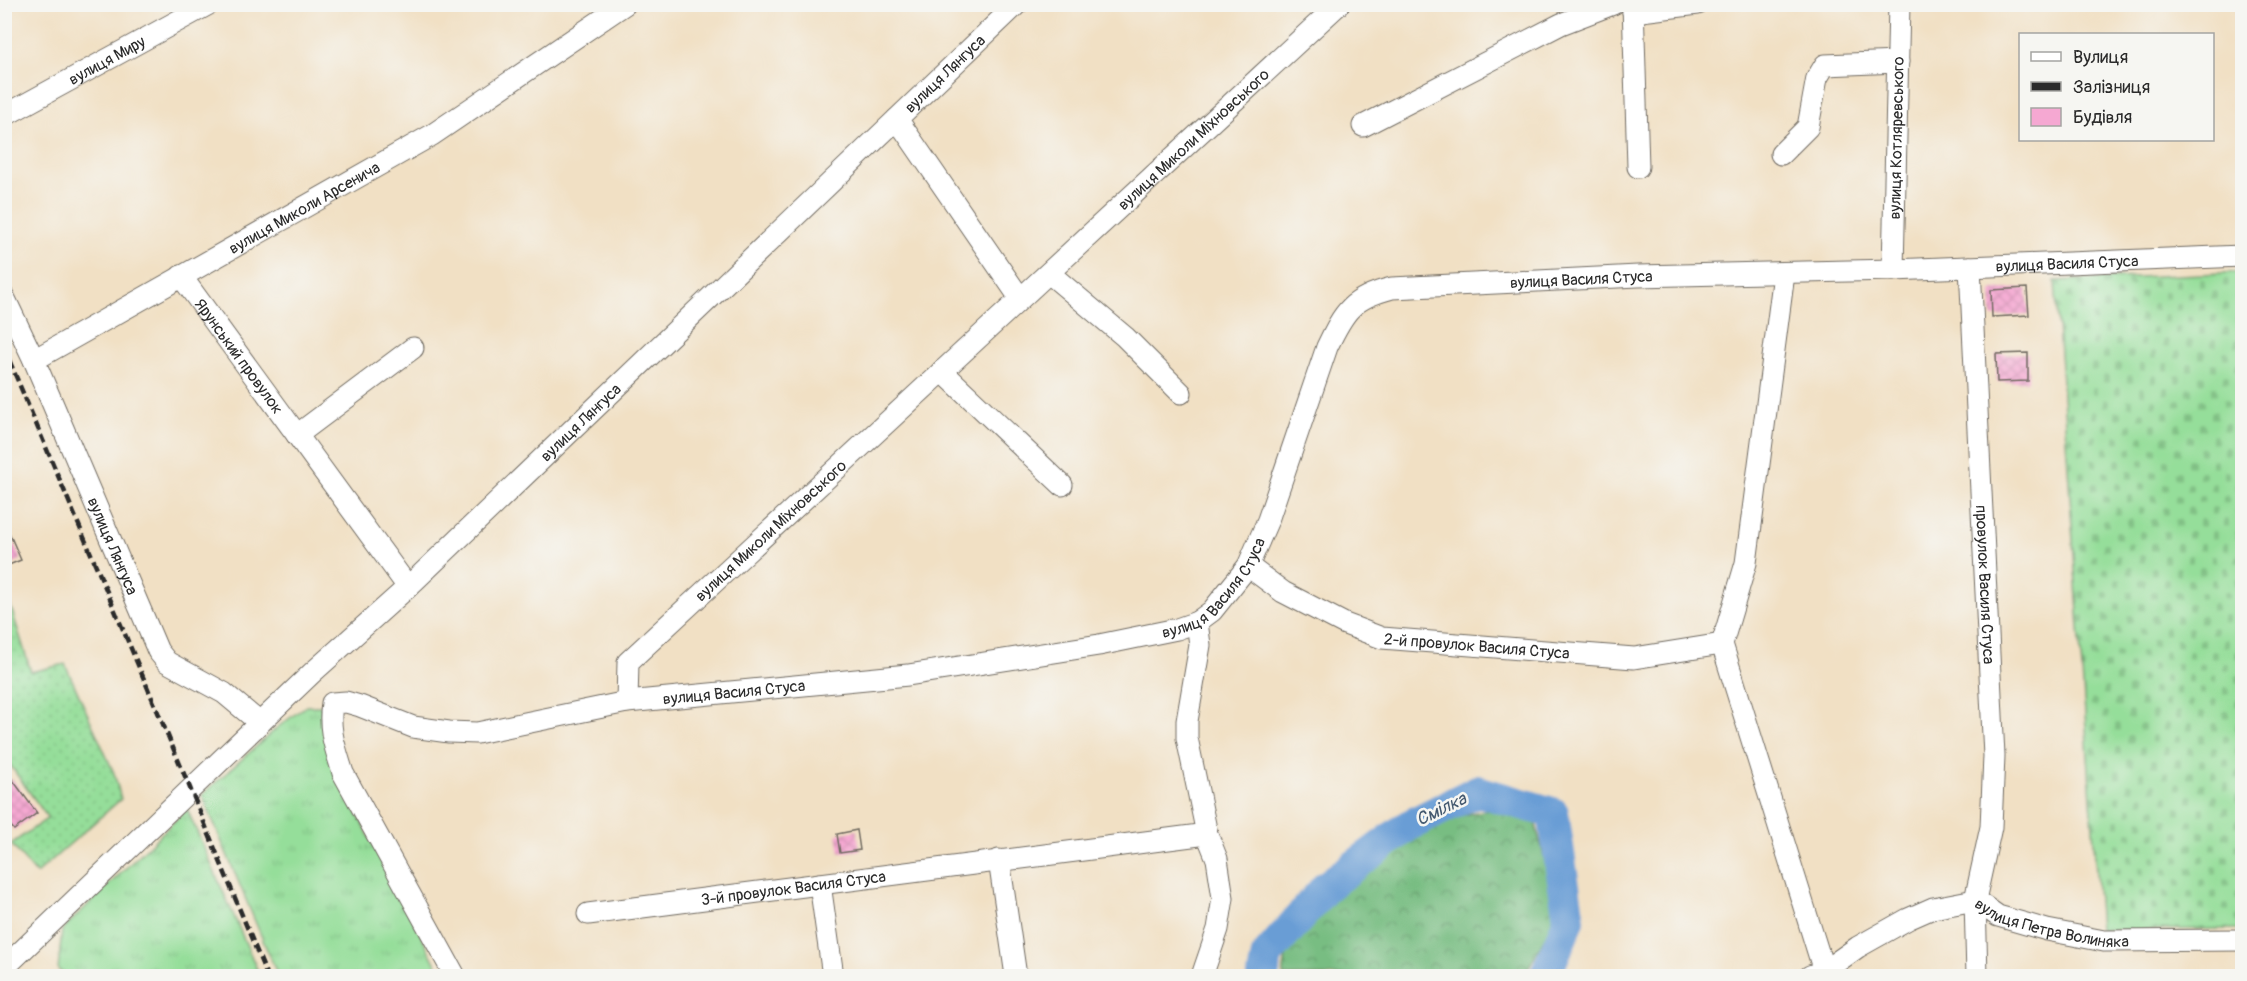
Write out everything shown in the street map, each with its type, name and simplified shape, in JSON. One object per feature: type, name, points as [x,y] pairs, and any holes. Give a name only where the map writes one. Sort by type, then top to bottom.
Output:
[{"type":"street","name":"вулиця Миру","points":[[4,116],[209,4]]},
{"type":"street","name":"вулиця Миколи Арсенича","points":[[34,360],[432,135],[625,4]]},
{"type":"street","name":"вулиця Лянгуса","points":[[4,968],[308,677],[408,587],[1017,4]]},
{"type":"street","name":"вулиця Миколи Міхновського","points":[[627,702],[628,662],[1339,4]]},
{"type":"street","points":[[1363,126],[1561,24],[1613,4]]},
{"type":"street","points":[[1638,167],[1633,8],[1698,4]]},
{"type":"street","name":"вулиця Котляревського","points":[[1893,270],[1899,4]]},
{"type":"street","points":[[1781,154],[1808,127],[1817,78],[1825,65],[1898,62]]},
{"type":"street","name":"вулиця Лянгуса","points":[[897,119],[1020,298]]},
{"type":"street","name":"вулиця Василя Стуса","points":[[332,703],[346,702],[413,726],[449,732],[477,732],[627,702],[908,675],[1100,645],[1177,629],[1197,622],[1212,611],[1230,592],[1248,566],[1268,520],[1327,347],[1346,312],[1370,294],[1392,288],[1638,276],[1784,274],[2242,256]]},
{"type":"street","name":"провулок Василя Стуса","points":[[1970,267],[1994,756],[1991,827],[1975,900],[1977,976]]},
{"type":"street","points":[[1049,273],[1125,337],[1181,393]]},
{"type":"street","points":[[1784,274],[1746,563],[1722,644],[1817,974]]},
{"type":"street","name":"Ярунський провулок","points":[[181,276],[408,587]]},
{"type":"street","points":[[4,297],[34,360]]},
{"type":"street","points":[[297,435],[413,348]]},
{"type":"street","name":"вулиця Лянгуса","points":[[34,360],[158,651],[167,662],[224,693],[260,723]]},
{"type":"street","points":[[942,371],[1062,485]]},
{"type":"street","name":"2-й провулок Василя Стуса","points":[[1248,566],[1283,592],[1345,624],[1382,638],[1634,658],[1722,644]]},
{"type":"street","points":[[1197,622],[1200,645],[1187,721],[1187,738],[1208,834],[1217,859],[1223,898],[1218,929],[1203,973]]},
{"type":"street","points":[[308,677],[332,703],[329,721],[343,773],[455,976]]},
{"type":"street","name":"3-й провулок Василя Стуса","points":[[588,914],[1208,834]]},
{"type":"street","points":[[999,860],[1016,976]]},
{"type":"street","points":[[820,884],[833,976]]},
{"type":"street","name":"вулиця Петра Волиняка","points":[[1817,974],[1858,947],[1908,919],[1933,908],[1975,900],[1998,916],[2047,930],[2104,941],[2242,940]]},
{"type":"green space","points":[[2242,272],[2242,929],[2100,930],[2055,281]]},
{"type":"green space","points":[[9,601],[31,672],[65,664],[114,773],[121,799],[36,874],[11,844],[48,818],[5,758],[4,603]]},
{"type":"green space","points":[[306,706],[321,706],[325,738],[335,771],[442,976],[278,976],[202,795],[278,727]]},
{"type":"green space","points":[[1530,801],[1558,913],[1524,976],[1283,976],[1290,928],[1396,829]]},
{"type":"green space","points":[[187,809],[260,976],[68,976],[58,970],[62,930]]},
{"type":"building","points":[[2027,288],[2029,315],[1992,317],[1991,290]]},
{"type":"building","points":[[2028,353],[2028,381],[1997,382],[1996,354]]},
{"type":"building","points":[[4,521],[21,560],[4,567]]},
{"type":"building","points":[[12,779],[37,813],[14,830],[4,817],[4,785]]},
{"type":"building","points":[[857,830],[860,850],[840,853],[837,834]]},
{"type":"waterway","name":"Смілка","points":[[1263,976],[1267,955],[1327,886],[1408,826],[1477,791],[1553,813],[1569,920],[1545,976]]},
{"type":"railway","points":[[4,348],[267,976]]}]
